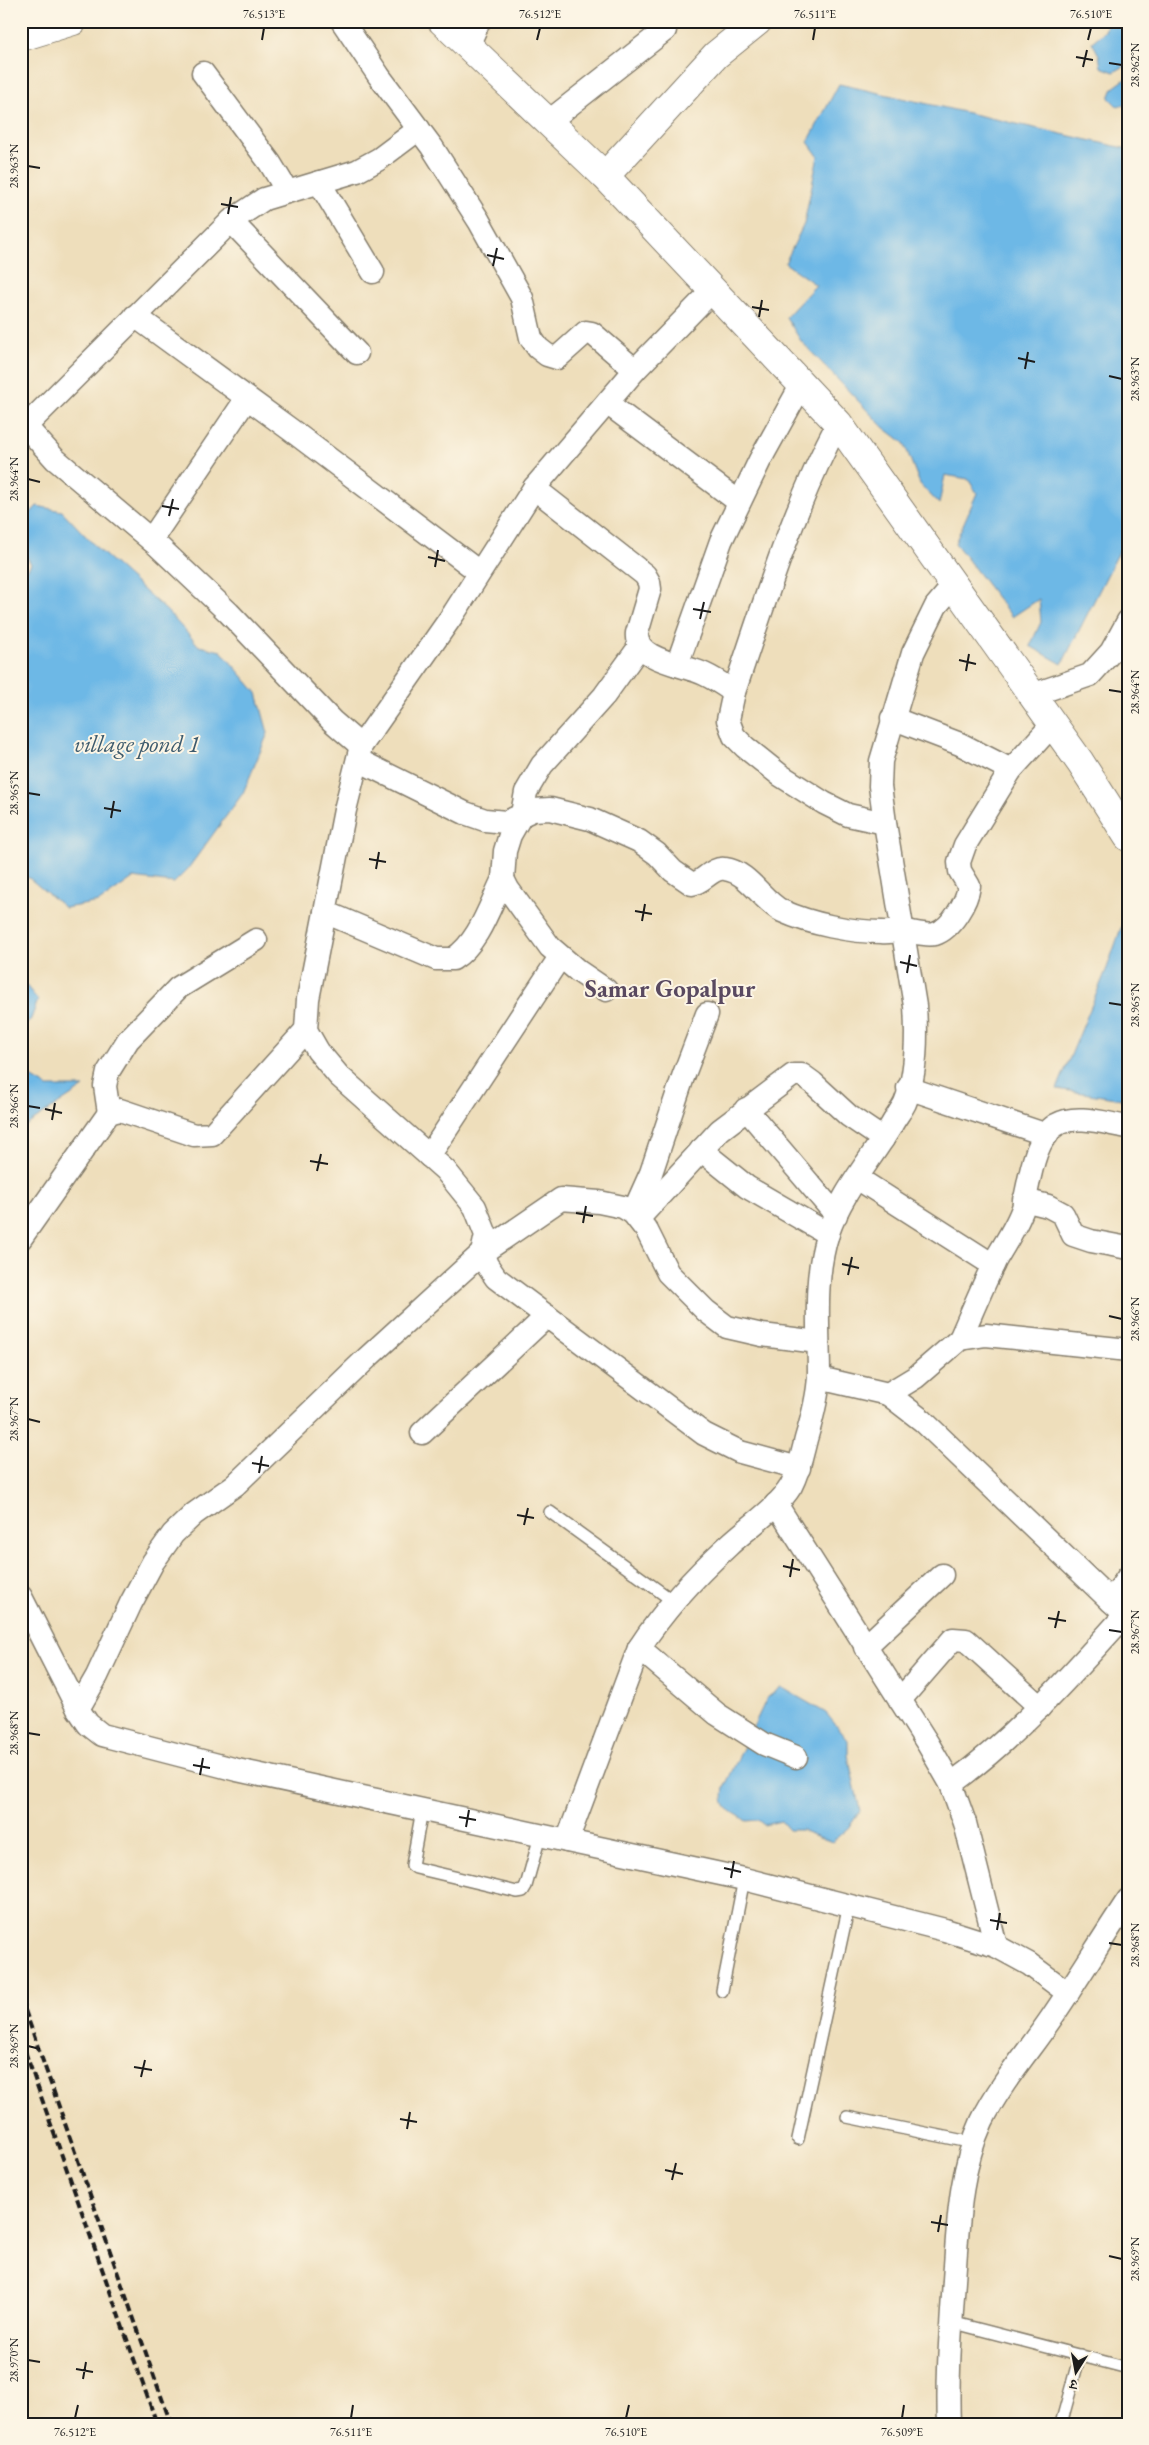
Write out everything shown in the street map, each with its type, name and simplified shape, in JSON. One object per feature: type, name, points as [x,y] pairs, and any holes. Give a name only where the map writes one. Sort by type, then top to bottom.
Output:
[{"type":"street","points":[[36,30],[73,21]]},
{"type":"street","points":[[342,21],[379,76],[419,129],[479,221],[522,298],[531,338],[538,348],[547,355],[556,358],[586,332],[592,333],[635,370]]},
{"type":"street","points":[[442,21],[474,33],[548,122],[605,176],[714,289],[838,423],[1108,802],[1128,837]]},
{"type":"street","points":[[605,176],[716,55],[758,21]]},
{"type":"street","points":[[548,122],[665,30]]},
{"type":"street","points":[[204,73],[270,163],[287,191]]},
{"type":"street","points":[[419,129],[379,159],[358,171],[338,179],[319,182],[264,199],[231,221],[24,424],[56,459],[151,540],[229,613],[360,753],[465,813],[485,820],[506,822],[522,814],[550,809],[590,819],[639,841],[692,884],[699,883],[718,869],[726,869],[745,878],[769,903],[782,911],[857,930],[903,931],[929,935],[937,933],[955,917],[966,897],[969,886],[960,871],[960,856],[1011,770],[1053,724]]},
{"type":"street","points":[[319,182],[373,272]]},
{"type":"street","points":[[231,221],[358,353]]},
{"type":"street","points":[[714,289],[635,370],[534,488],[454,613],[360,753],[345,810],[308,999],[306,1030],[318,1051],[339,1076],[445,1170],[476,1207],[486,1235],[482,1253],[486,1265],[496,1278],[655,1398],[719,1443],[740,1452],[799,1468]]},
{"type":"street","points":[[135,316],[479,572]]},
{"type":"street","points":[[677,664],[706,578],[739,502],[802,384]]},
{"type":"street","points":[[151,540],[247,398]]},
{"type":"street","points":[[607,403],[739,502]]},
{"type":"street","points":[[838,423],[821,455],[792,527],[734,692],[728,720],[734,736],[780,775],[824,803],[848,815],[885,823]]},
{"type":"street","points":[[534,488],[645,575],[650,589],[637,633],[636,641],[640,646],[652,656],[704,674],[734,692]]},
{"type":"street","points":[[567,1841],[639,1648],[673,1601],[708,1565],[776,1504],[790,1487],[799,1468],[814,1408],[819,1378],[819,1280],[832,1225],[857,1178],[905,1103],[908,1088],[916,1027],[915,1006],[885,823],[880,786],[881,761],[892,718],[913,653],[936,606],[953,586]]},
{"type":"street","points":[[1032,695],[1090,675],[1111,652],[1128,621]]},
{"type":"street","points":[[325,912],[436,959],[453,960],[467,948],[476,934],[503,879],[505,851],[510,835],[522,814],[526,792],[542,766],[604,696],[640,646]]},
{"type":"street","points":[[892,718],[960,744],[1011,770]]},
{"type":"street","points":[[503,879],[539,932],[560,957],[606,990]]},
{"type":"street","points":[[109,1113],[105,1086],[108,1072],[128,1040],[178,988],[256,940]]},
{"type":"street","points":[[430,1156],[560,957]]},
{"type":"street","points":[[636,1215],[707,1014]]},
{"type":"street","points":[[21,1238],[109,1113],[120,1110],[194,1135],[212,1134],[306,1030]]},
{"type":"street","points":[[636,1215],[720,1130],[787,1078],[802,1075],[850,1116],[883,1139]]},
{"type":"street","points":[[908,1088],[1047,1135]]},
{"type":"street","points":[[746,1109],[832,1225]]},
{"type":"street","points":[[888,1394],[916,1377],[960,1339],[993,1265],[1013,1230],[1024,1200],[1029,1177],[1047,1135],[1056,1125],[1068,1121],[1087,1121],[1128,1127]]},
{"type":"street","points":[[701,1150],[747,1187],[832,1225]]},
{"type":"street","points":[[857,1178],[993,1265]]},
{"type":"street","points":[[78,1710],[97,1676],[131,1603],[153,1562],[172,1534],[194,1514],[235,1485],[367,1358],[482,1253],[561,1199],[623,1206],[636,1215],[668,1273],[718,1322],[742,1331],[818,1342]]},
{"type":"street","points":[[1024,1200],[1048,1206],[1063,1214],[1069,1230],[1080,1239],[1128,1248]]},
{"type":"street","points":[[422,1433],[547,1316]]},
{"type":"street","points":[[960,1339],[986,1335],[1128,1350]]},
{"type":"street","points":[[819,1378],[888,1394],[923,1421],[1121,1611]]},
{"type":"street","points":[[776,1504],[951,1784],[965,1823],[996,1946]]},
{"type":"street","points":[[865,1647],[942,1575]]},
{"type":"street","points":[[951,1784],[1005,1741],[1040,1707],[1121,1611],[1128,1577]]},
{"type":"street","points":[[21,1597],[78,1710],[88,1724],[102,1735],[237,1770],[744,1879],[848,1905],[996,1946],[1029,1964],[1068,1993]]},
{"type":"street","points":[[900,1700],[954,1639],[959,1638],[966,1640],[1040,1707]]},
{"type":"street","points":[[639,1648],[717,1714],[764,1744],[796,1757]]},
{"type":"street","points":[[949,2424],[951,2322],[958,2215],[964,2178],[974,2143],[983,2120],[1005,2085],[1126,1905]]},
{"type":"lane","points":[[550,1512],[673,1601]]},
{"type":"lane","points":[[422,1810],[412,1865],[416,1868],[517,1892],[522,1891],[526,1886],[540,1836]]},
{"type":"lane","points":[[722,1991],[744,1879]]},
{"type":"lane","points":[[798,2139],[848,1905]]},
{"type":"lane","points":[[848,2118],[974,2143]]},
{"type":"lane","points":[[951,2322],[1128,2368]]},
{"type":"lane","points":[[1061,2424],[1080,2355]]},
{"type":"water","points":[[1108,21],[1128,21],[1128,64],[1114,72],[1101,67],[1099,55],[1092,42],[1105,31]]},
{"type":"water","points":[[1128,77],[1128,104],[1117,106],[1109,98],[1113,88]]},
{"type":"water","points":[[839,84],[1128,149],[1128,534],[1062,664],[1030,646],[1041,622],[1039,599],[1012,617],[955,543],[977,493],[968,479],[945,475],[939,504],[920,484],[904,443],[883,427],[801,341],[786,317],[816,285],[785,263],[804,224],[818,156],[808,142]]},
{"type":"water","name":"village pond 1","points":[[37,506],[62,511],[97,548],[167,611],[199,646],[221,651],[257,693],[268,733],[243,793],[187,870],[174,883],[133,878],[99,902],[65,908],[29,878],[21,875],[21,579],[31,564],[21,547],[21,523]]},
{"type":"water","points":[[1128,908],[1128,1100],[1057,1089],[1107,968]]},
{"type":"water","points":[[21,982],[38,1000],[31,1019],[21,1031]]},
{"type":"water","points":[[21,1071],[48,1087],[84,1087],[21,1129]]},
{"type":"water","points":[[781,1687],[826,1713],[848,1740],[848,1755],[860,1811],[849,1827],[832,1842],[801,1830],[789,1830],[781,1821],[764,1825],[758,1820],[746,1821],[725,1805],[724,1788],[767,1698]]},
{"type":"railway","points":[[21,1999],[171,2424]]},
{"type":"railway","points":[[21,2040],[157,2424]]},
{"type":"district","name":"Samar Gopalpur","points":[[670,988]]}]
